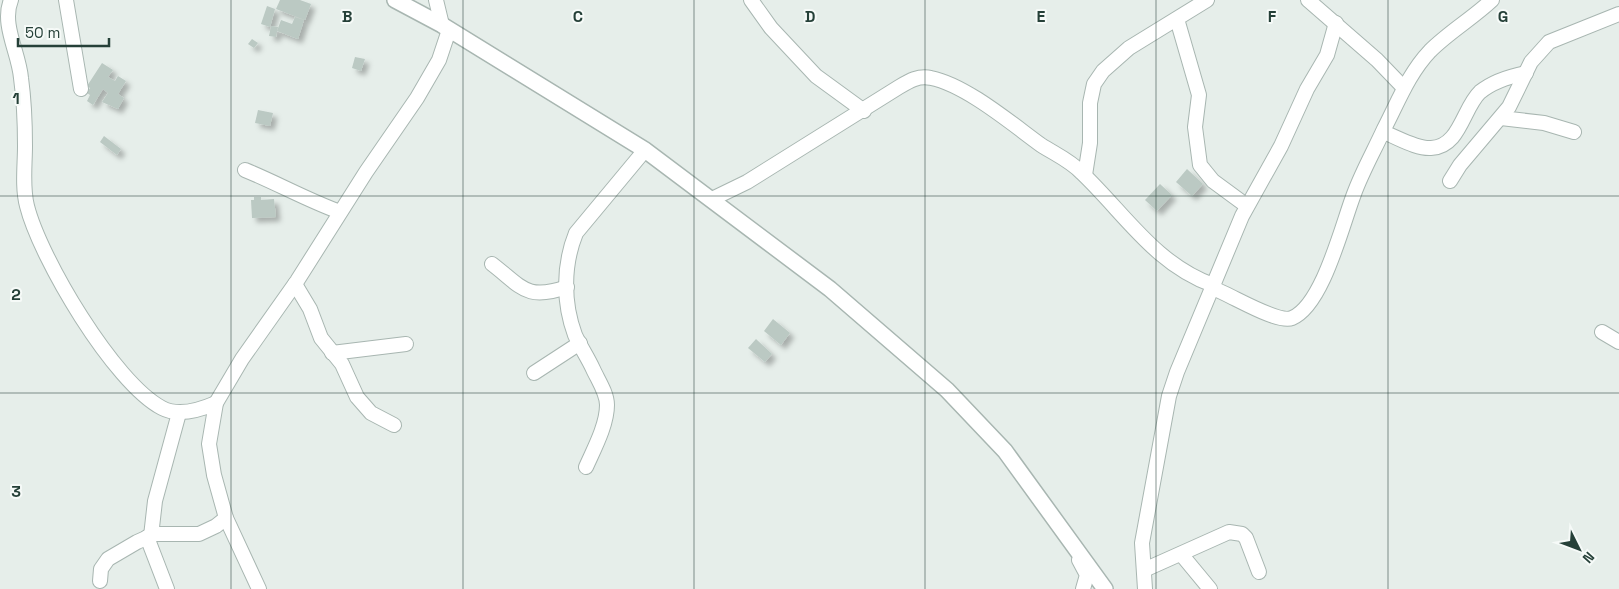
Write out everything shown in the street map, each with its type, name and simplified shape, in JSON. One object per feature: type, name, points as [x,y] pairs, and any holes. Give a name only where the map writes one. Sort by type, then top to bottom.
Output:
[{"type":"street","points":[[11,0],[8,20],[20,67],[25,110],[24,191],[27,207],[38,235],[70,300],[117,368],[140,391],[162,409],[179,413],[200,410],[216,403]]},
{"type":"street","points":[[66,0],[81,89]]},
{"type":"street","points":[[395,0],[445,27],[645,150],[830,289],[947,390],[1004,451],[1105,589]]},
{"type":"street","points":[[259,589],[226,518],[214,475],[209,444],[216,403],[247,352],[295,284],[340,212],[429,79],[439,60],[445,27],[436,0]]},
{"type":"street","points":[[751,0],[771,28],[811,71],[864,111]]},
{"type":"street","points":[[1085,175],[1090,142],[1090,104],[1094,84],[1103,70],[1129,48],[1207,0]]},
{"type":"street","points":[[1308,0],[1377,60],[1404,88]]},
{"type":"street","points":[[712,199],[747,182],[915,78],[929,77],[945,82],[982,104],[1085,175],[1112,203],[1127,223],[1160,255],[1180,270],[1281,319],[1290,319],[1300,313],[1323,282],[1354,193],[1404,88],[1430,52],[1492,0]]},
{"type":"street","points":[[1450,181],[1460,165],[1509,107],[1531,62],[1549,42],[1619,14]]},
{"type":"street","points":[[1177,19],[1199,95],[1195,127],[1200,166],[1213,182],[1247,206]]},
{"type":"street","points":[[1146,589],[1142,543],[1169,396],[1190,339],[1247,206],[1281,146],[1307,89],[1327,55],[1336,23]]},
{"type":"street","points":[[1383,132],[1422,147],[1432,148],[1442,145],[1456,131],[1481,92],[1515,75],[1526,73]]},
{"type":"street","points":[[1501,118],[1544,123],[1574,132]]},
{"type":"street","points":[[586,467],[604,421],[607,405],[603,390],[580,343],[569,315],[567,287],[570,248],[576,234],[645,150]]},
{"type":"street","points":[[245,170],[270,180],[315,203],[340,212]]},
{"type":"street","points":[[492,264],[525,291],[549,293],[567,287]]},
{"type":"street","points":[[295,284],[310,310],[321,338],[342,364],[363,406],[394,425]]},
{"type":"street","points":[[1602,332],[1619,342]]},
{"type":"street","points":[[534,373],[580,343]]},
{"type":"street","points":[[332,353],[406,344]]},
{"type":"street","points":[[167,589],[149,536],[155,501],[179,413]]},
{"type":"street","points":[[100,581],[101,569],[108,559],[149,536],[155,534],[199,534],[216,526],[226,518]]},
{"type":"street","points":[[1144,570],[1229,532],[1242,534],[1250,546],[1259,572]]},
{"type":"street","points":[[1070,542],[1087,575],[1083,589]]},
{"type":"street","points":[[1181,554],[1210,589]]},
{"type":"building","points":[[280,0],[300,0],[311,4],[305,20],[276,9]]},
{"type":"building","points":[[267,6],[275,9],[270,27],[261,24]]},
{"type":"building","points":[[295,17],[304,20],[298,39],[277,31],[281,20],[292,24]]},
{"type":"building","points":[[271,26],[278,27],[276,37],[269,36]]},
{"type":"building","points":[[252,39],[258,43],[254,48],[248,44]]},
{"type":"building","points":[[355,57],[365,59],[361,71],[352,68]]},
{"type":"building","points":[[102,63],[113,70],[108,77],[115,81],[118,76],[126,81],[118,94],[124,98],[118,109],[102,102],[108,93],[103,89],[93,105],[87,101],[90,95],[87,93],[90,88],[87,86]]},
{"type":"building","points":[[258,110],[273,113],[270,126],[255,123]]},
{"type":"building","points":[[104,136],[121,149],[117,155],[100,142]]},
{"type":"building","points":[[1187,169],[1203,184],[1192,196],[1176,182]]},
{"type":"building","points":[[1160,184],[1172,195],[1157,211],[1145,200]]},
{"type":"building","points":[[254,197],[261,197],[261,200],[274,199],[276,217],[252,218],[251,200],[254,200]]},
{"type":"building","points":[[773,319],[790,333],[781,345],[764,331]]},
{"type":"building","points":[[756,339],[772,354],[765,362],[748,348]]}]
